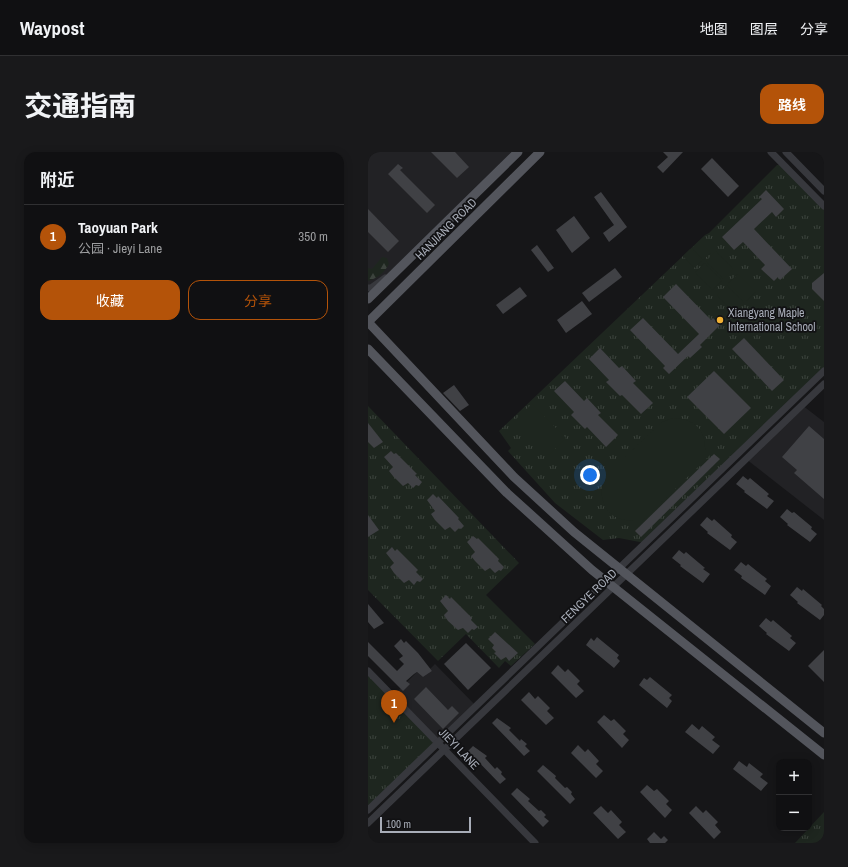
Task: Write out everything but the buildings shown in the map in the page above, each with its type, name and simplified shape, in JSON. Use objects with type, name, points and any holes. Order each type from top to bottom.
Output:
[{"type":"main road","name":"HANJIANG ROAD","points":[[368,299],[518,152]]},
{"type":"main road","name":"HANJIANG ROAD","points":[[368,322],[540,152]]},
{"type":"main road","points":[[368,322],[514,477],[574,532],[824,733]]},
{"type":"main road","points":[[368,349],[507,493],[614,587],[824,755]]},
{"type":"street","points":[[771,152],[824,206]]},
{"type":"street","points":[[786,152],[824,191]]},
{"type":"street","points":[[368,288],[371,288],[405,263]]},
{"type":"street","name":"FENGYE ROAD","points":[[368,810],[824,370]]},
{"type":"street","name":"FENGYE ROAD","points":[[368,823],[824,384]]},
{"type":"street","name":"JIEYI LANE","points":[[368,670],[535,843]]},
{"type":"shaded area","points":[[368,152],[518,152],[405,263],[368,288]]},
{"type":"shaded area","points":[[802,405],[824,422],[824,520],[746,459]]},
{"type":"shaded area","points":[[435,664],[476,706],[438,743],[393,696],[417,672],[423,677],[432,671],[430,669]]},
{"type":"green space","name":"Xiangyang Maple International School","points":[[777,165],[781,165],[824,209],[824,371],[645,543],[619,538],[603,540],[555,503],[508,451],[511,448],[499,431],[705,235],[709,233]]},
{"type":"green space","points":[[699,241],[711,253],[703,260],[692,248]]},
{"type":"green space","points":[[690,249],[702,261],[694,268],[683,256]]},
{"type":"green space","points":[[716,251],[733,269],[723,279],[706,261]]},
{"type":"green space","points":[[382,257],[387,258],[389,264],[380,275],[368,281],[368,268],[372,269]]},
{"type":"green space","points":[[705,263],[722,281],[712,290],[695,272]]},
{"type":"green space","points":[[738,274],[756,292],[746,301],[728,283]]},
{"type":"green space","points":[[727,285],[744,303],[734,313],[717,295]]},
{"type":"green space","points":[[532,404],[566,438],[549,455],[514,421]]},
{"type":"green space","points":[[368,406],[519,563],[486,595],[535,644],[511,666],[505,661],[499,668],[466,634],[438,661],[368,590]]},
{"type":"green space","points":[[673,418],[687,420],[693,423],[701,431],[705,443],[705,451],[710,455],[638,525],[633,520],[624,520],[609,513],[602,499],[603,482],[607,474],[662,422]]},
{"type":"green space","points":[[368,671],[438,743],[368,810]]},
{"type":"green space","points":[[824,812],[824,843],[795,843],[806,831],[812,831],[812,825]]},
{"type":"place","name":"Xiangyang Maple International School","points":[[720,320]]},
{"type":"place","name":"Taoyuan Park","points":[[394,723]]}]
